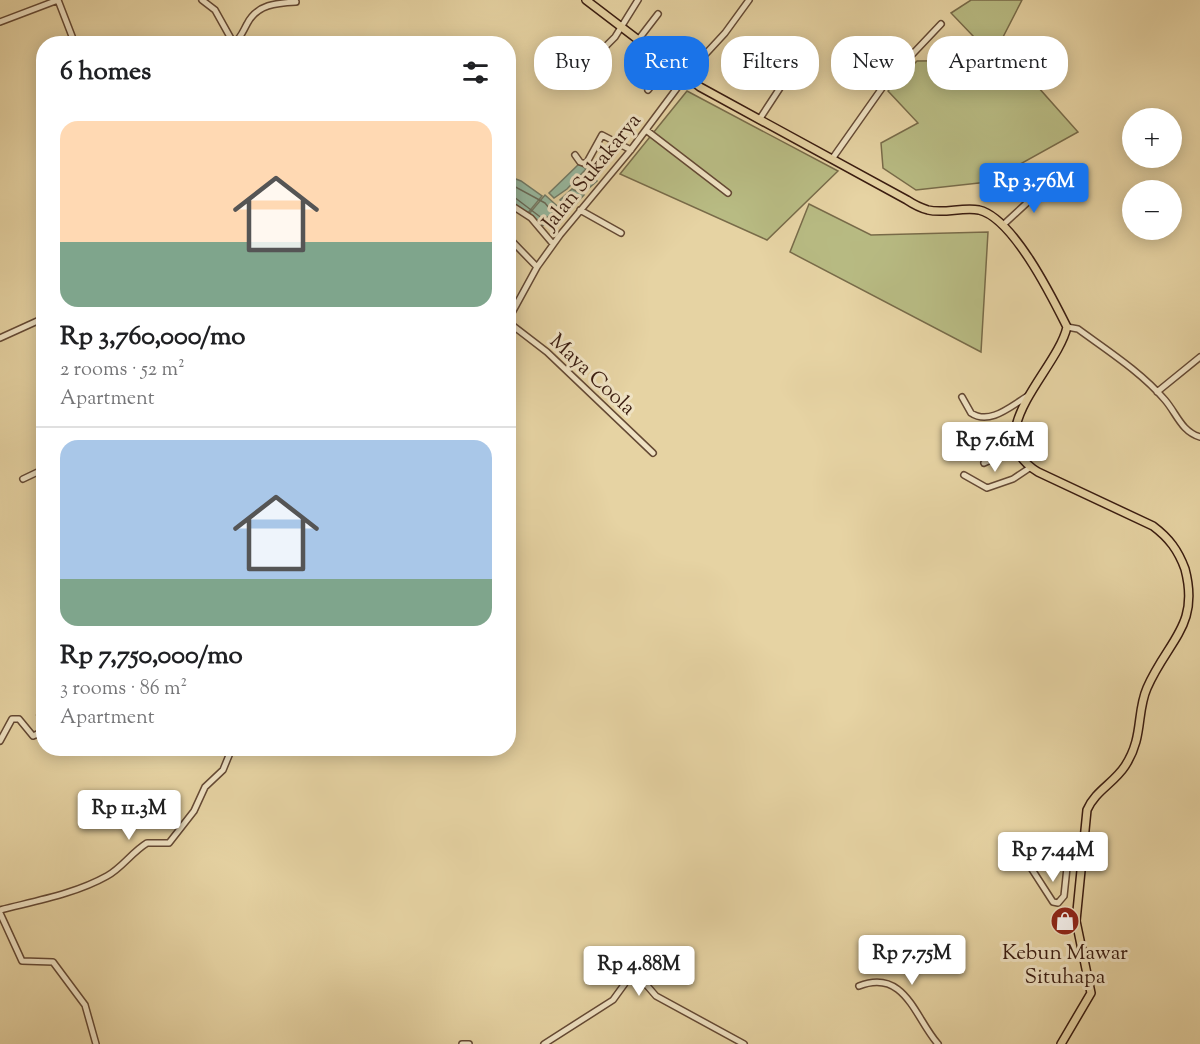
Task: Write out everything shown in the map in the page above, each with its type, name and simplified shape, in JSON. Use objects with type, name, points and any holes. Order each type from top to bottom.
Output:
[{"type":"main road","points":[[586,0],[632,36]]},
{"type":"main road","points":[[708,90],[926,210],[961,208],[981,211],[1003,225],[1032,266],[1067,327],[1062,341],[1030,395],[1015,431],[1015,448],[1030,467],[1083,495],[1150,524],[1167,537],[1183,562],[1194,601],[1190,620],[1148,687],[1138,738],[1127,764],[1095,796],[1087,810],[1076,930],[1091,993],[1060,1044]]},
{"type":"street","points":[[0,22],[58,0],[72,36]]},
{"type":"street","points":[[202,0],[215,10],[230,36]]},
{"type":"street","points":[[612,38],[638,0]]},
{"type":"street","name":"Jalan Sukakarya","points":[[709,51],[749,0]]},
{"type":"street","points":[[239,36],[251,18],[260,10],[277,2],[296,2]]},
{"type":"street","points":[[641,36],[658,14]]},
{"type":"street","points":[[832,159],[882,86],[941,24]]},
{"type":"street","name":"Jalan Sukakarya","points":[[516,306],[537,267],[554,244],[631,150],[676,90]]},
{"type":"street","points":[[759,120],[779,90]]},
{"type":"street","points":[[646,130],[728,193]]},
{"type":"street","points":[[575,155],[586,164],[597,139],[602,135],[631,150]]},
{"type":"street","points":[[1003,225],[1022,209],[1042,181]]},
{"type":"street","points":[[516,208],[531,218],[554,244]]},
{"type":"street","points":[[580,210],[621,233]]},
{"type":"street","points":[[516,245],[537,267]]},
{"type":"street","points":[[0,338],[36,322]]},
{"type":"street","name":"Maya Coola","points":[[516,327],[547,352],[653,453]]},
{"type":"street","points":[[1067,327],[1078,329],[1116,357],[1166,401],[1180,423],[1200,437]]},
{"type":"street","points":[[1157,392],[1200,357]]},
{"type":"street","points":[[962,397],[971,413],[983,417],[1005,413],[1030,395]]},
{"type":"street","points":[[984,464],[1015,448]]},
{"type":"street","points":[[964,475],[987,488],[1013,479],[1030,467]]},
{"type":"street","points":[[23,479],[36,473]]},
{"type":"street","points":[[0,741],[12,719],[19,719],[33,736],[36,734]]},
{"type":"street","points":[[96,1044],[82,1000],[53,962],[22,961],[0,912],[106,877],[149,842],[167,844],[194,811],[205,787],[223,770],[229,756]]},
{"type":"street","points":[[1013,840],[1053,902],[1058,903],[1064,896],[1068,858],[1083,851]]},
{"type":"street","points":[[544,1044],[613,1000],[626,982],[634,978],[643,981],[656,996],[744,1044]]},
{"type":"street","points":[[859,986],[872,982],[898,989],[912,1001],[938,1044]]},
{"type":"street","points":[[462,1044],[469,1044]]},
{"type":"shaded area","points":[[971,0],[1022,0],[1004,36],[973,36],[951,13]]},
{"type":"shaded area","points":[[927,61],[927,90],[1041,90],[1078,132],[988,182],[916,190],[883,168],[881,143],[918,123],[888,91],[915,90],[915,63]]},
{"type":"shaded area","points":[[687,91],[838,171],[767,240],[620,174]]},
{"type":"shaded area","points":[[809,204],[871,235],[988,232],[981,352],[790,252]]},
{"type":"water","points":[[579,164],[586,169],[567,189],[554,198],[549,193]]},
{"type":"water","points":[[589,174],[597,181],[589,188],[579,182]]},
{"type":"water","points":[[516,179],[542,196],[527,214],[516,205]]},
{"type":"water","points":[[572,189],[584,195],[572,208],[560,200]]},
{"type":"water","points":[[545,195],[564,212],[555,222],[541,226],[529,214]]},
{"type":"place","name":"Kebun Mawar Situhapa","points":[[1065,921]]}]
